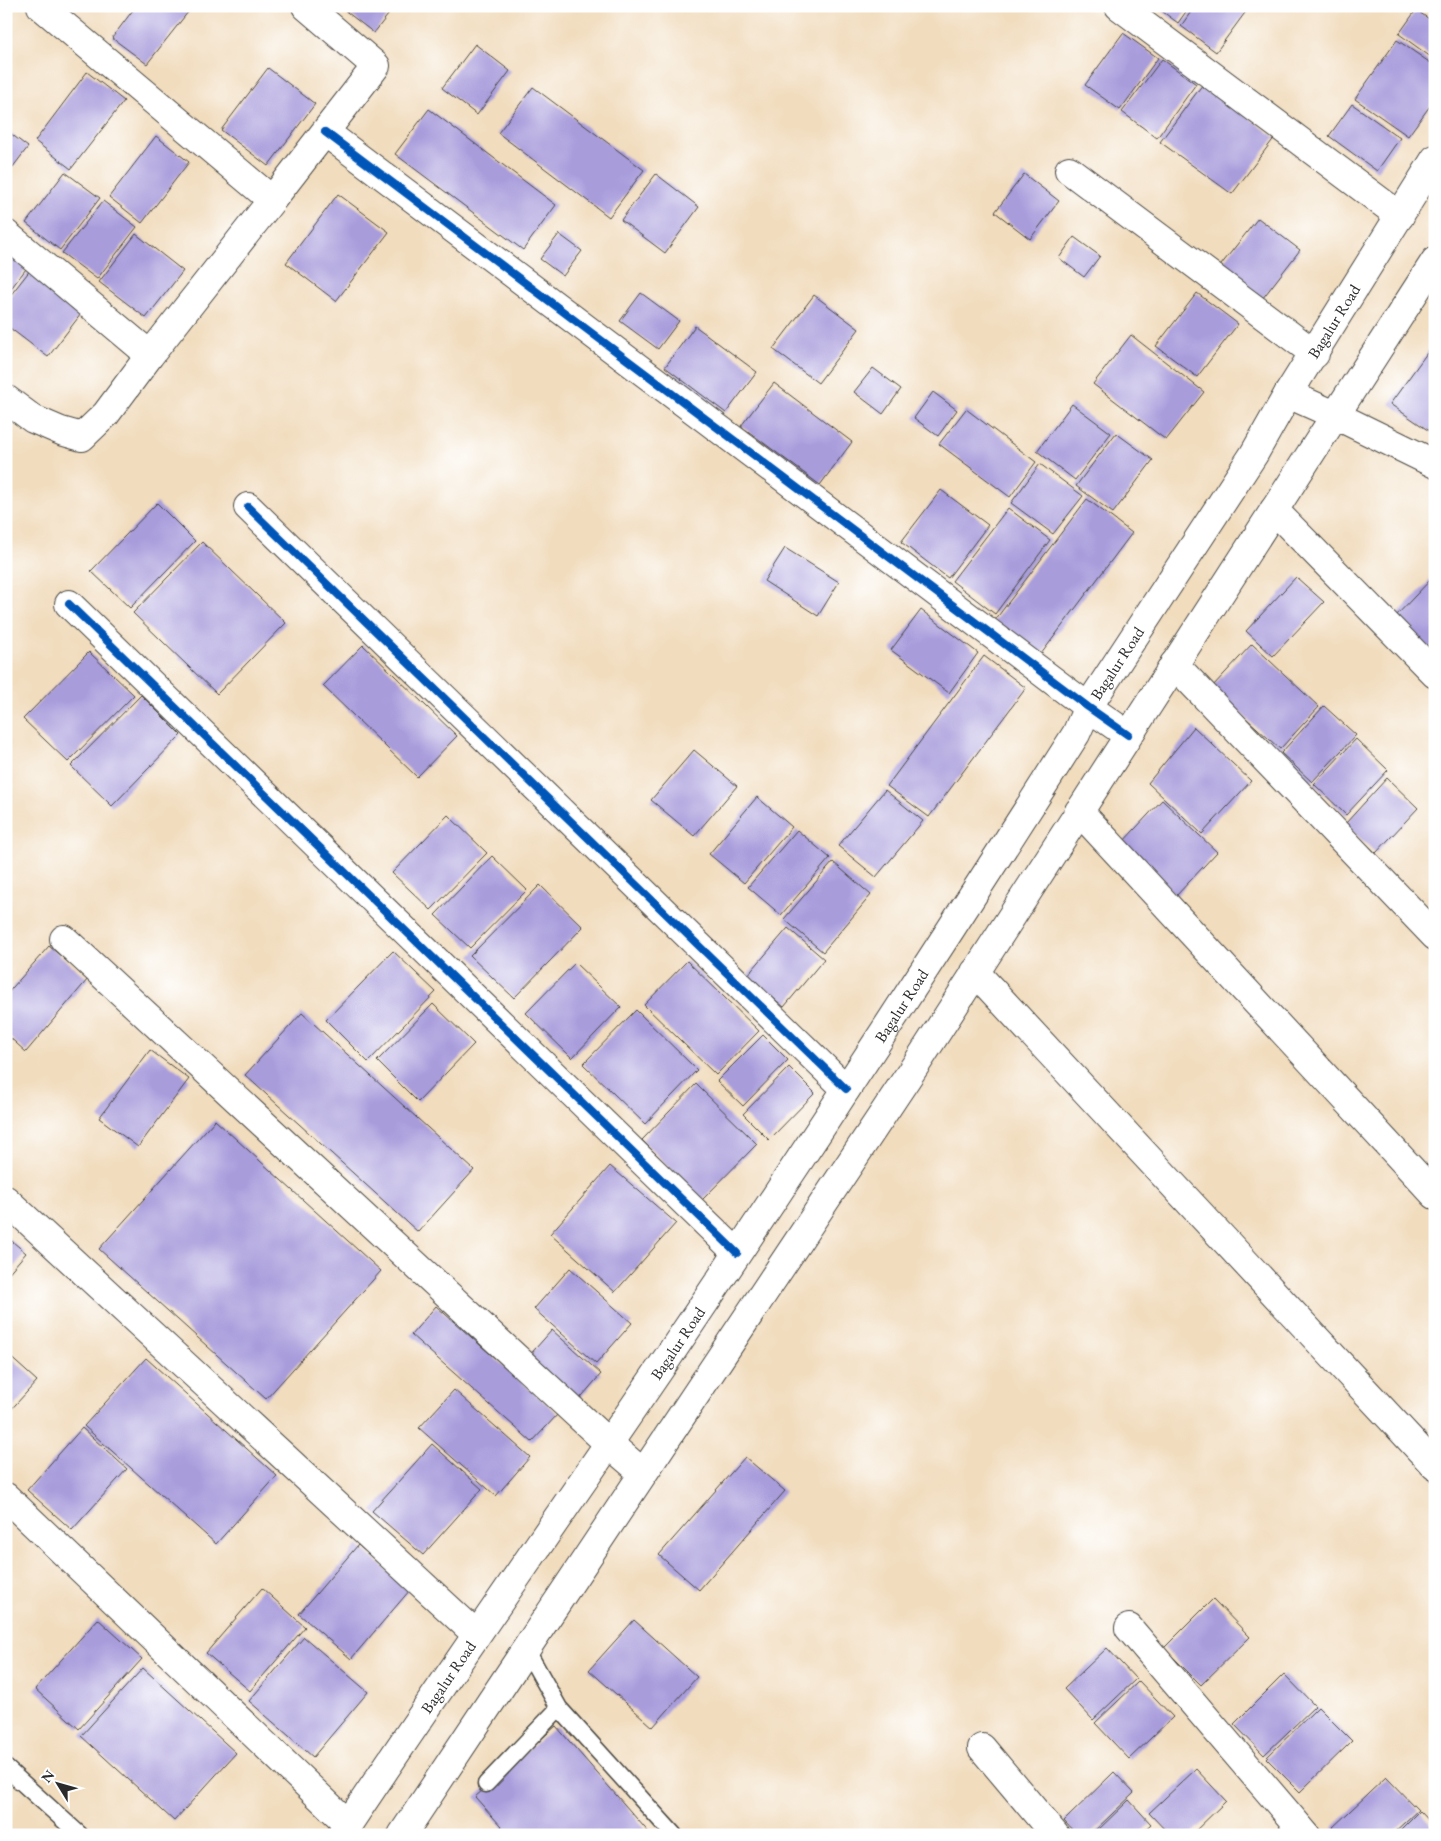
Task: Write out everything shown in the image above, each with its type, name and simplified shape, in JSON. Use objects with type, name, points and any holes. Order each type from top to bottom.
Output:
[{"type":"street","points":[[41,6],[272,200]]},
{"type":"street","points":[[6,399],[33,418],[61,431],[82,437],[106,414],[376,66],[306,6]]},
{"type":"street","points":[[1119,6],[1400,216]]},
{"type":"street","points":[[325,132],[1128,736]]},
{"type":"street","name":"Bagalur Road","points":[[344,1829],[737,1253],[939,949],[1076,734],[1088,707],[1254,454],[1288,394],[1315,354],[1435,159]]},
{"type":"street","points":[[1069,170],[1315,354]]},
{"type":"street","points":[[6,234],[150,355]]},
{"type":"street","points":[[402,1835],[918,1060],[1435,261]]},
{"type":"street","points":[[1288,394],[1435,464]]},
{"type":"street","points":[[248,507],[846,1089]]},
{"type":"street","points":[[1274,510],[1435,674]]},
{"type":"street","points":[[69,604],[737,1253]]},
{"type":"street","points":[[1174,664],[1435,936]]},
{"type":"street","points":[[1079,812],[1435,1195]]},
{"type":"street","points":[[64,939],[608,1443],[643,1473]]},
{"type":"street","points":[[975,972],[1435,1466]]},
{"type":"street","points":[[6,1200],[476,1634]]},
{"type":"street","points":[[6,1497],[344,1829]]},
{"type":"street","points":[[1129,1628],[1306,1835]]},
{"type":"street","points":[[982,1748],[1055,1835]]},
{"type":"lane","points":[[526,1649],[559,1708],[674,1835]]},
{"type":"lane","points":[[486,1784],[559,1708]]},
{"type":"lane","points":[[6,1768],[80,1835]]},
{"type":"building","points":[[136,6],[192,7],[147,64],[112,38]]},
{"type":"building","points":[[339,6],[395,6],[374,33]]},
{"type":"building","points":[[1155,6],[1190,6],[1178,23]]},
{"type":"building","points":[[1195,6],[1250,6],[1216,52],[1181,26]]},
{"type":"building","points":[[1416,10],[1435,23],[1435,60],[1399,34]]},
{"type":"building","points":[[1123,33],[1158,58],[1120,110],[1085,85]]},
{"type":"building","points":[[1397,40],[1435,66],[1435,99],[1408,136],[1355,99]]},
{"type":"building","points":[[475,44],[510,71],[477,115],[442,88]]},
{"type":"building","points":[[1162,59],[1196,84],[1157,138],[1122,112]]},
{"type":"building","points":[[268,68],[315,104],[268,166],[221,130]]},
{"type":"building","points":[[87,72],[124,101],[71,169],[35,141]]},
{"type":"building","points":[[1203,84],[1275,137],[1232,194],[1160,142]]},
{"type":"building","points":[[533,87],[644,170],[609,217],[498,133]]},
{"type":"building","points":[[1352,104],[1400,138],[1377,171],[1329,136]]},
{"type":"building","points":[[429,109],[556,205],[523,250],[395,154]]},
{"type":"building","points":[[6,130],[28,147],[6,176]]},
{"type":"building","points":[[156,136],[189,162],[142,223],[109,197]]},
{"type":"building","points":[[65,172],[100,198],[60,250],[26,223]]},
{"type":"building","points":[[656,174],[699,207],[665,253],[621,220]]},
{"type":"building","points":[[1024,174],[1059,201],[1030,239],[995,212]]},
{"type":"building","points":[[338,194],[389,232],[336,301],[286,263]]},
{"type":"building","points":[[103,201],[137,227],[97,279],[62,253]]},
{"type":"building","points":[[1258,218],[1300,250],[1259,303],[1217,270]]},
{"type":"building","points":[[136,234],[183,271],[146,318],[99,282]]},
{"type":"building","points":[[559,234],[582,251],[563,276],[540,259]]},
{"type":"building","points":[[1074,237],[1100,256],[1084,277],[1059,258]]},
{"type":"building","points":[[6,247],[29,265],[6,295]]},
{"type":"building","points":[[31,269],[84,310],[48,357],[6,325],[6,301]]},
{"type":"building","points":[[641,293],[679,321],[658,349],[620,321]]},
{"type":"building","points":[[1197,293],[1238,324],[1197,377],[1156,346]]},
{"type":"building","points":[[814,295],[859,329],[818,383],[773,349]]},
{"type":"building","points":[[695,326],[757,372],[726,413],[665,367]]},
{"type":"building","points":[[1131,335],[1204,392],[1166,440],[1093,384]]},
{"type":"building","points":[[1435,342],[1435,435],[1390,404]]},
{"type":"building","points":[[873,368],[901,389],[883,414],[854,392]]},
{"type":"building","points":[[774,383],[852,442],[820,485],[741,426]]},
{"type":"building","points":[[933,392],[957,410],[938,436],[914,418]]},
{"type":"building","points":[[1072,404],[1111,433],[1075,480],[1037,451]]},
{"type":"building","points":[[966,409],[1036,462],[1010,497],[939,444]]},
{"type":"building","points":[[1116,433],[1153,460],[1113,513],[1076,486]]},
{"type":"building","points":[[1040,464],[1083,496],[1053,534],[1011,503]]},
{"type":"building","points":[[941,490],[988,525],[948,578],[901,542]]},
{"type":"building","points":[[1087,499],[1132,533],[1038,658],[992,624]]},
{"type":"building","points":[[157,503],[195,541],[130,608],[91,571]]},
{"type":"building","points":[[1008,508],[1050,540],[995,614],[952,581]]},
{"type":"building","points":[[202,542],[286,623],[217,694],[133,613]]},
{"type":"building","points":[[785,548],[839,582],[818,616],[764,581]]},
{"type":"building","points":[[1435,575],[1435,643],[1429,649],[1395,617]]},
{"type":"building","points":[[1296,577],[1324,602],[1273,656],[1246,631]]},
{"type":"building","points":[[921,610],[978,653],[949,693],[891,650]]},
{"type":"building","points":[[1252,644],[1319,707],[1280,749],[1212,687]]},
{"type":"building","points":[[363,645],[457,736],[417,777],[323,686]]},
{"type":"building","points":[[89,652],[134,695],[68,762],[23,719]]},
{"type":"building","points":[[984,656],[1026,688],[929,817],[887,786]]},
{"type":"building","points":[[141,695],[181,735],[112,806],[71,766]]},
{"type":"building","points":[[1324,706],[1356,735],[1312,782],[1281,753]]},
{"type":"building","points":[[1194,727],[1251,781],[1202,834],[1148,783]]},
{"type":"building","points":[[1356,739],[1388,770],[1346,815],[1314,784]]},
{"type":"building","points":[[694,750],[737,786],[694,836],[651,800]]},
{"type":"building","points":[[1387,778],[1418,808],[1376,853],[1345,824]]},
{"type":"building","points":[[885,790],[923,821],[876,877],[838,846]]},
{"type":"building","points":[[757,797],[792,827],[744,883],[709,854]]},
{"type":"building","points":[[1162,800],[1217,852],[1176,896],[1121,844]]},
{"type":"building","points":[[448,815],[487,853],[431,910],[392,873]]},
{"type":"building","points":[[797,830],[830,858],[781,915],[748,887]]},
{"type":"building","points":[[492,856],[527,890],[470,948],[435,915]]},
{"type":"building","points":[[833,862],[871,895],[823,952],[784,919]]},
{"type":"building","points":[[540,885],[583,927],[514,998],[470,956]]},
{"type":"building","points":[[788,928],[824,959],[784,1007],[747,976]]},
{"type":"building","points":[[49,946],[88,979],[26,1052],[6,1034],[6,995]]},
{"type":"building","points":[[393,951],[436,992],[368,1062],[326,1020]]},
{"type":"building","points":[[687,961],[759,1031],[716,1075],[644,1005]]},
{"type":"building","points":[[575,963],[621,1007],[572,1058],[526,1013]]},
{"type":"building","points":[[433,1004],[474,1044],[418,1102],[377,1061]]},
{"type":"building","points":[[636,1010],[697,1070],[645,1124],[583,1064]]},
{"type":"building","points":[[302,1013],[474,1170],[418,1232],[245,1075]]},
{"type":"building","points":[[763,1035],[788,1060],[743,1106],[717,1081]]},
{"type":"building","points":[[150,1050],[189,1079],[138,1147],[99,1118]]},
{"type":"building","points":[[789,1067],[815,1093],[769,1140],[743,1114]]},
{"type":"building","points":[[696,1084],[757,1144],[702,1200],[642,1140]]},
{"type":"building","points":[[215,1120],[381,1271],[266,1399],[99,1249]]},
{"type":"building","points":[[610,1166],[676,1223],[615,1292],[550,1234]]},
{"type":"building","points":[[6,1236],[26,1253],[6,1276]]},
{"type":"building","points":[[570,1268],[632,1323],[596,1364],[534,1309]]},
{"type":"building","points":[[436,1306],[558,1414],[532,1442],[411,1335]]},
{"type":"building","points":[[552,1330],[601,1374],[577,1402],[527,1358]]},
{"type":"building","points":[[6,1353],[37,1381],[6,1415]]},
{"type":"building","points":[[146,1358],[277,1476],[216,1544],[84,1426]]},
{"type":"building","points":[[454,1390],[530,1457],[496,1496],[419,1428]]},
{"type":"building","points":[[82,1428],[127,1469],[72,1530],[27,1490]]},
{"type":"building","points":[[432,1444],[482,1489],[423,1555],[372,1511]]},
{"type":"building","points":[[745,1457],[785,1491],[699,1590],[659,1555]]},
{"type":"building","points":[[358,1545],[410,1590],[351,1659],[299,1614]]},
{"type":"building","points":[[262,1588],[305,1627],[250,1691],[206,1653]]},
{"type":"building","points":[[1213,1599],[1250,1637],[1201,1685],[1164,1648]]},
{"type":"building","points":[[98,1619],[142,1659],[79,1729],[35,1689]]},
{"type":"building","points":[[634,1620],[697,1677],[653,1727],[589,1670]]},
{"type":"building","points":[[304,1637],[368,1692],[313,1757],[249,1701]]},
{"type":"building","points":[[1107,1648],[1136,1679],[1093,1720],[1064,1689]]},
{"type":"building","points":[[143,1668],[236,1753],[174,1821],[81,1736]]},
{"type":"building","points":[[1284,1674],[1315,1706],[1264,1755],[1234,1724]]},
{"type":"building","points":[[1139,1681],[1173,1717],[1129,1759],[1095,1723]]},
{"type":"building","points":[[1318,1707],[1352,1741],[1300,1792],[1266,1758]]},
{"type":"building","points":[[556,1726],[651,1835],[509,1835],[475,1797]]},
{"type":"building","points":[[1196,1769],[1226,1801],[1191,1835],[1170,1835],[1149,1813]]},
{"type":"building","points":[[1114,1772],[1134,1793],[1090,1835],[1077,1835],[1064,1821]]},
{"type":"building","points":[[1386,1777],[1418,1810],[1391,1835],[1338,1835],[1332,1828]]},
{"type":"building","points":[[1129,1800],[1151,1824],[1139,1835],[1093,1835]]},
{"type":"building","points":[[1419,1811],[1435,1828],[1435,1835],[1395,1835]]},
{"type":"cycle path","points":[[325,132],[1088,707],[1128,735]]},
{"type":"cycle path","points":[[248,507],[846,1089]]},
{"type":"cycle path","points":[[69,604],[737,1253]]}]
